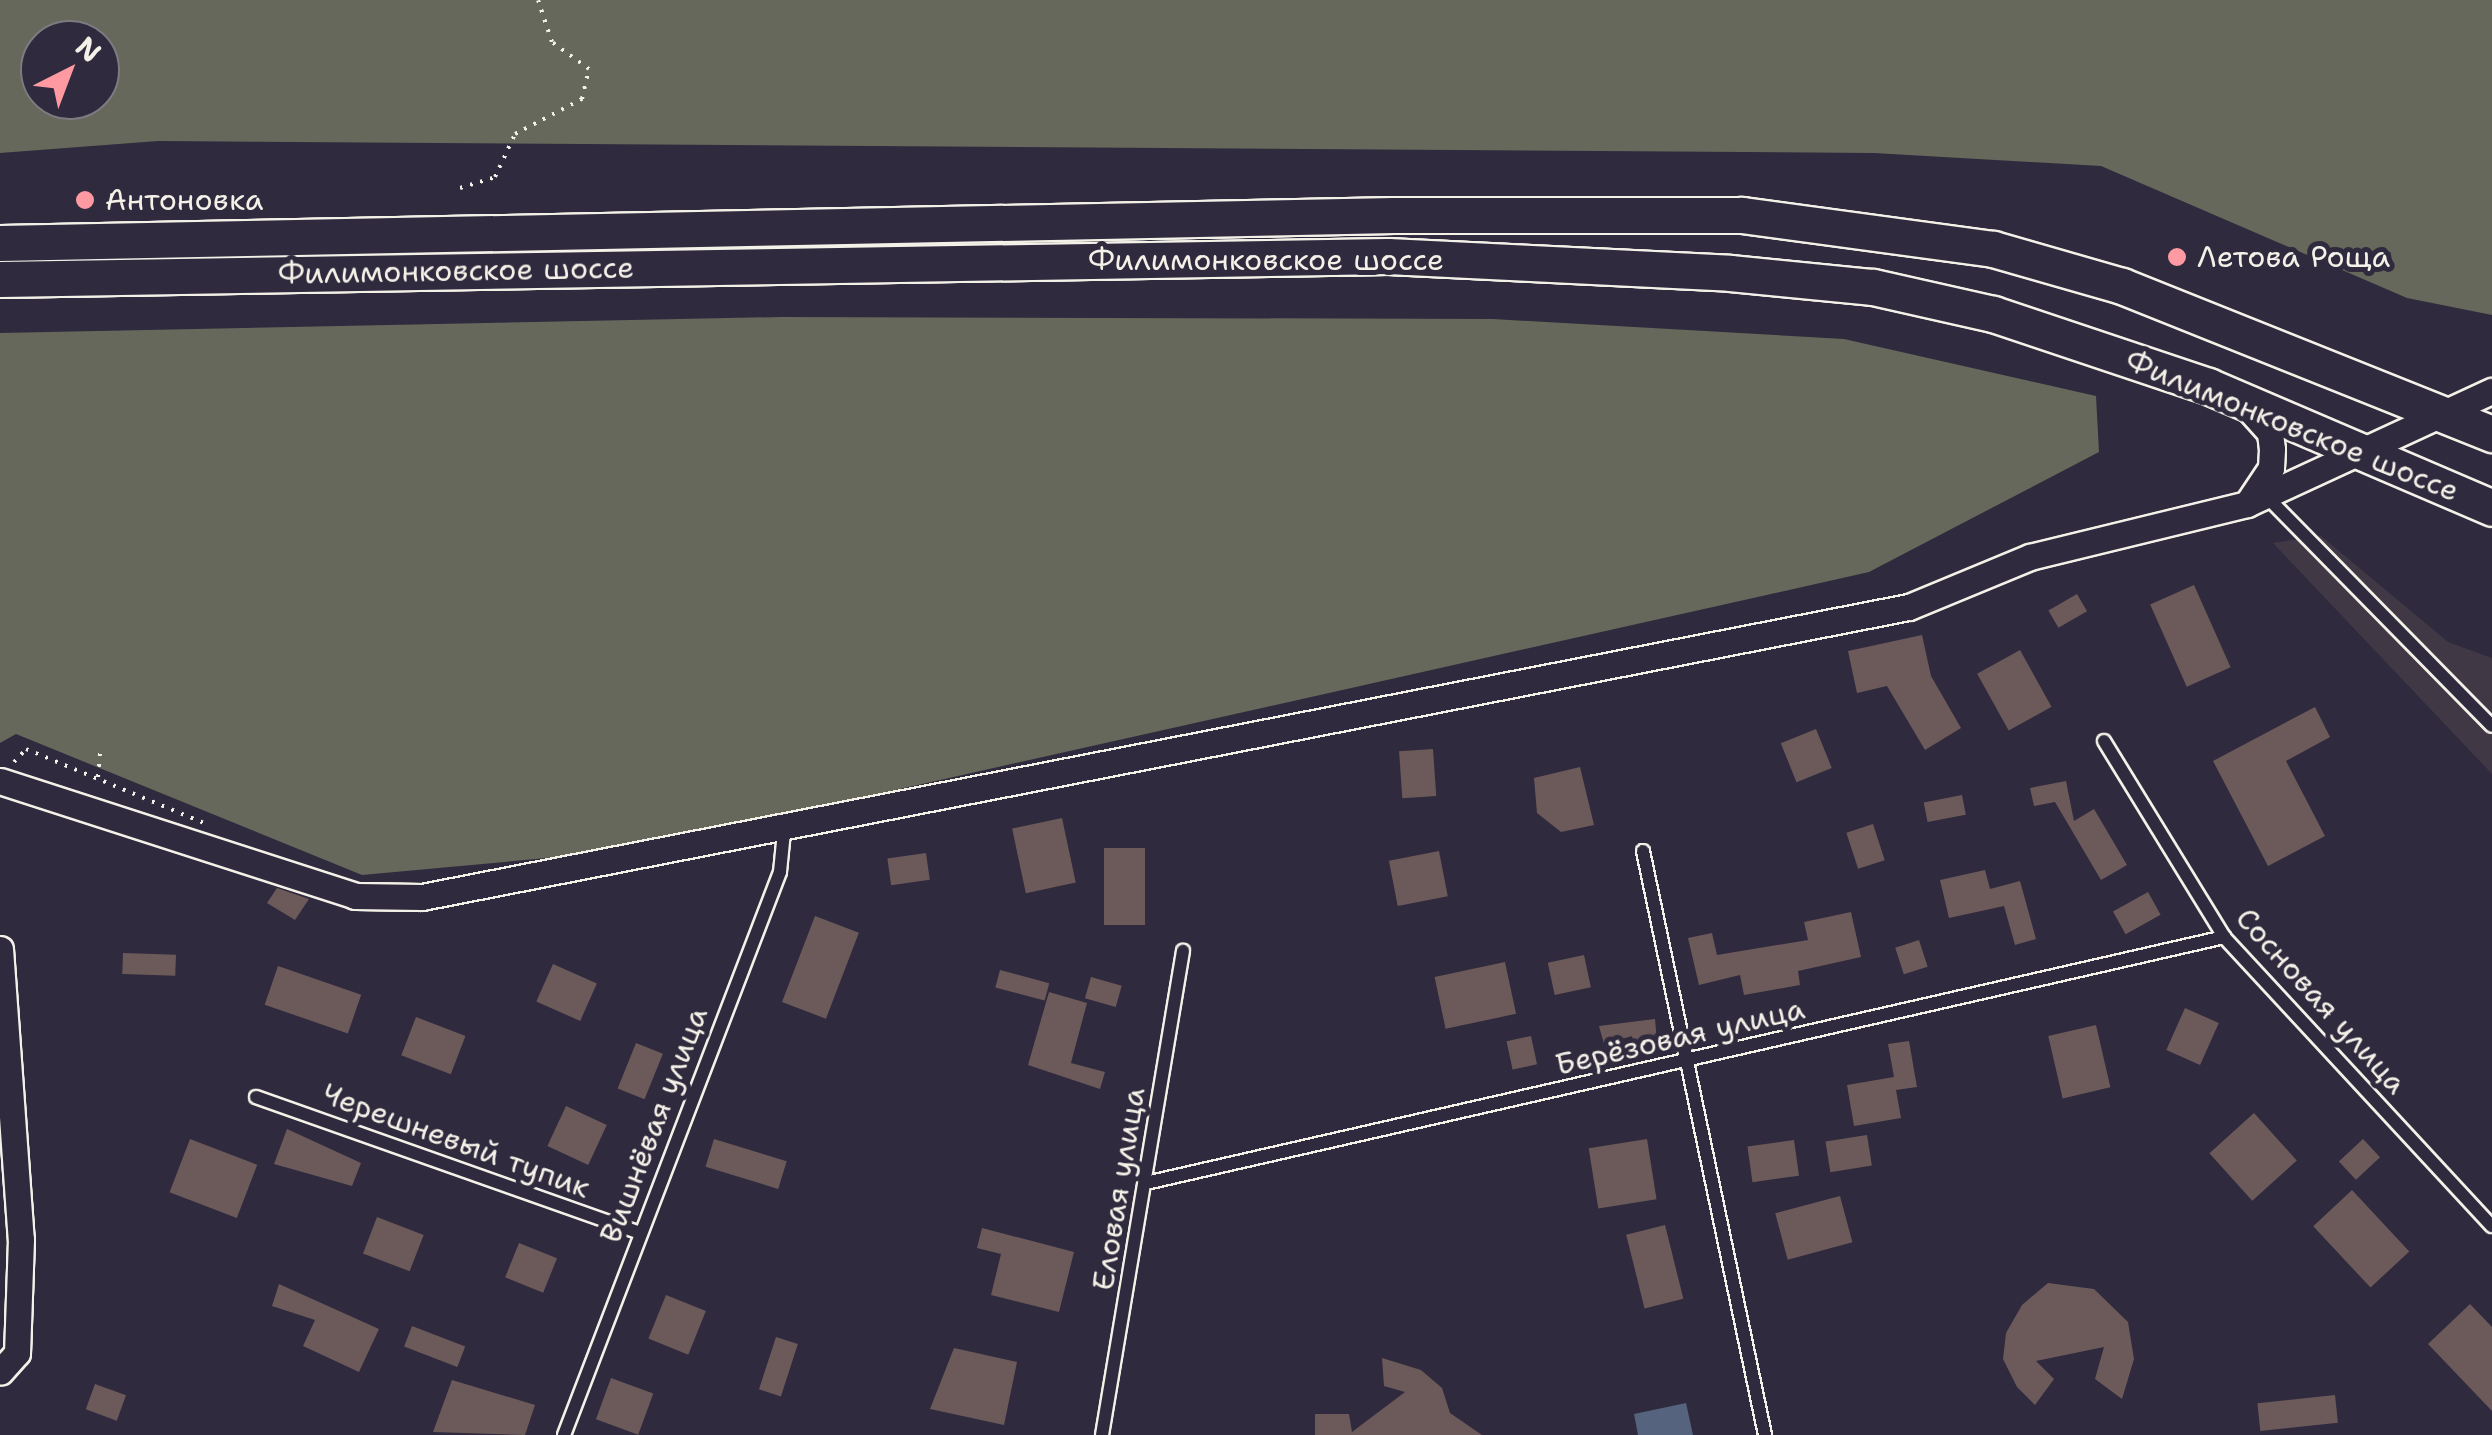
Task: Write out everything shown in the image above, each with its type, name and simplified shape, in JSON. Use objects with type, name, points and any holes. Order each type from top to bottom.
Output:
[{"type":"main road","name":"Филимонковское шоссе","points":[[0,242],[1394,214],[1742,215],[1993,249],[2122,286],[2492,434]]},
{"type":"main road","name":"Филимонковское шоссе","points":[[0,279],[1388,256],[1730,273],[1874,287],[1992,314],[2237,398],[2492,508]]},
{"type":"street","points":[[0,779],[355,896],[422,897],[784,832],[1909,607],[2030,557],[2256,500],[2367,452],[2441,411],[2492,391]]},
{"type":"street","points":[[2237,398],[2270,432],[2271,468],[2256,500]]},
{"type":"street","points":[[0,949],[21,1239],[17,1353],[0,1372]]},
{"type":"lane","points":[[2256,500],[2492,726]]},
{"type":"lane","name":"Сосновая улица","points":[[2104,740],[2224,937],[2492,1226]]},
{"type":"lane","name":"Вишнёвая улица","points":[[564,1435],[638,1232],[780,872],[784,832]]},
{"type":"lane","points":[[1643,851],[1766,1435]]},
{"type":"lane","name":"Берёзовая улица","points":[[1146,1183],[2224,937]]},
{"type":"lane","name":"Еловая улица","points":[[1102,1435],[1182,951]]},
{"type":"lane","name":"Черешневый тупик","points":[[256,1097],[638,1232]]},
{"type":"path","points":[[460,188],[495,177],[515,134],[582,99],[590,69],[552,42],[538,0]]},
{"type":"path","points":[[0,779],[26,748],[203,819],[219,851]]},
{"type":"path","points":[[98,777],[100,753]]},
{"type":"shaded area","points":[[2321,536],[2448,642],[2492,658],[2492,774],[2273,543]]},
{"type":"green space","points":[[0,0],[2492,0],[2492,315],[2407,298],[2101,166],[1874,153],[158,141],[0,153]]},
{"type":"green space","points":[[781,317],[1493,319],[1844,339],[2096,396],[2099,452],[1869,572],[623,851],[362,875],[16,734],[0,743],[0,333]]},
{"type":"water","points":[[1686,1403],[1693,1435],[1638,1435],[1634,1414]]},
{"type":"building","points":[[2194,585],[2231,667],[2187,687],[2150,605]]},
{"type":"building","points":[[2077,594],[2087,611],[2058,628],[2048,610]]},
{"type":"building","points":[[1922,635],[1931,676],[1961,728],[1925,750],[1887,686],[1857,693],[1848,651]]},
{"type":"building","points":[[2020,650],[2052,707],[2009,731],[1977,674]]},
{"type":"building","points":[[2315,707],[2330,737],[2286,761],[2325,836],[2268,866],[2213,761]]},
{"type":"building","points":[[1816,729],[1832,768],[1797,782],[1781,743]]},
{"type":"building","points":[[1433,749],[1436,796],[1402,798],[1399,751]]},
{"type":"building","points":[[1580,767],[1594,825],[1561,832],[1537,813],[1534,778]]},
{"type":"building","points":[[2066,781],[2074,821],[2094,809],[2127,865],[2101,880],[2055,802],[2034,806],[2030,788]]},
{"type":"building","points":[[1962,795],[1966,815],[1928,822],[1924,802]]},
{"type":"building","points":[[1062,818],[1076,883],[1026,893],[1012,829]]},
{"type":"building","points":[[1873,824],[1885,860],[1858,869],[1846,833]]},
{"type":"building","points":[[1104,848],[1145,848],[1145,925],[1104,925]]},
{"type":"building","points":[[1439,851],[1448,896],[1398,906],[1389,861]]},
{"type":"building","points":[[926,853],[930,880],[891,885],[887,858]]},
{"type":"building","points":[[1985,870],[1990,889],[2020,881],[2036,939],[2015,945],[2004,906],[1949,918],[1940,880]]},
{"type":"building","points":[[277,888],[309,899],[295,920],[267,903]]},
{"type":"building","points":[[2148,892],[2161,915],[2126,934],[2113,911]]},
{"type":"building","points":[[1851,912],[1861,957],[1798,971],[1800,985],[1744,995],[1740,975],[1699,985],[1688,938],[1712,933],[1717,955],[1808,940],[1804,922]]},
{"type":"building","points":[[815,916],[859,933],[826,1019],[782,1002]]},
{"type":"building","points":[[1919,940],[1928,967],[1904,974],[1895,948]]},
{"type":"building","points":[[123,953],[176,955],[175,976],[122,974]]},
{"type":"building","points":[[1584,955],[1591,987],[1555,995],[1548,963]]},
{"type":"building","points":[[1505,962],[1516,1014],[1446,1029],[1435,977]]},
{"type":"building","points":[[553,964],[597,984],[580,1021],[536,1001]]},
{"type":"building","points":[[278,966],[361,995],[348,1033],[265,1005]]},
{"type":"building","points":[[1000,970],[1049,983],[1045,1001],[995,987]]},
{"type":"building","points":[[1091,977],[1122,986],[1116,1007],[1085,998]]},
{"type":"building","points":[[1049,992],[1087,1003],[1068,1074],[1071,1063],[1105,1072],[1100,1089],[1028,1065]]},
{"type":"building","points":[[2185,1008],[2219,1023],[2200,1065],[2166,1050]]},
{"type":"building","points":[[416,1017],[465,1036],[451,1074],[401,1055]]},
{"type":"building","points":[[1655,1019],[1657,1042],[1633,1046],[1632,1036],[1604,1044],[1599,1026]]},
{"type":"building","points":[[2096,1025],[2110,1087],[2063,1098],[2048,1036]]},
{"type":"building","points":[[1531,1036],[1537,1064],[1513,1070],[1507,1041]]},
{"type":"building","points":[[1909,1041],[1917,1087],[1896,1090],[1901,1118],[1854,1126],[1847,1085],[1894,1077],[1888,1044]]},
{"type":"building","points":[[636,1043],[663,1054],[645,1099],[618,1088]]},
{"type":"building","points":[[566,1106],[607,1125],[588,1165],[547,1146]]},
{"type":"building","points":[[2254,1113],[2297,1161],[2252,1201],[2209,1153]]},
{"type":"building","points":[[287,1129],[361,1163],[352,1186],[274,1164]]},
{"type":"building","points":[[1867,1135],[1872,1166],[1830,1172],[1826,1142]]},
{"type":"building","points":[[190,1139],[257,1165],[237,1218],[170,1192]]},
{"type":"building","points":[[714,1139],[787,1161],[778,1189],[706,1167]]},
{"type":"building","points":[[1647,1139],[1657,1199],[1598,1208],[1589,1148]]},
{"type":"building","points":[[2363,1139],[2380,1157],[2356,1180],[2339,1162]]},
{"type":"building","points":[[1794,1140],[1799,1176],[1752,1182],[1747,1147]]},
{"type":"building","points":[[2352,1190],[2409,1251],[2371,1288],[2313,1226]]},
{"type":"building","points":[[1840,1196],[1852,1242],[1788,1260],[1775,1213]]},
{"type":"building","points":[[377,1217],[424,1235],[410,1271],[363,1253]]},
{"type":"building","points":[[1665,1225],[1683,1299],[1645,1308],[1626,1235]]},
{"type":"building","points":[[982,1228],[1074,1252],[1059,1312],[991,1295],[1001,1254],[977,1248]]},
{"type":"building","points":[[519,1243],[557,1258],[543,1293],[505,1277]]},
{"type":"building","points":[[2048,1283],[2094,1289],[2128,1322],[2134,1359],[2122,1399],[2095,1379],[2104,1347],[2036,1361],[2054,1379],[2035,1405],[2017,1387],[2003,1359],[2006,1333],[2022,1305]]},
{"type":"building","points":[[279,1284],[379,1329],[359,1372],[303,1346],[315,1320],[272,1306]]},
{"type":"building","points":[[666,1295],[706,1311],[688,1355],[648,1339]]},
{"type":"building","points":[[2470,1304],[2492,1327],[2492,1411],[2428,1344]]},
{"type":"building","points":[[412,1326],[465,1346],[457,1367],[404,1347]]},
{"type":"building","points":[[776,1337],[798,1344],[781,1396],[759,1389]]},
{"type":"building","points":[[954,1348],[1017,1362],[1004,1425],[930,1409]]},
{"type":"building","points":[[1382,1358],[1421,1370],[1442,1388],[1450,1413],[1482,1435],[1315,1435],[1315,1414],[1349,1414],[1352,1432],[1405,1392],[1384,1386]]},
{"type":"building","points":[[611,1378],[653,1393],[638,1435],[596,1419]]},
{"type":"building","points":[[452,1380],[535,1405],[525,1435],[433,1432]]},
{"type":"building","points":[[95,1384],[126,1395],[117,1421],[86,1409]]},
{"type":"building","points":[[2335,1395],[2338,1423],[2260,1431],[2257,1403]]},
{"type":"place","name":"Антоновка","points":[[85,200]]},
{"type":"place","name":"Летова Роща","points":[[2177,257]]}]
